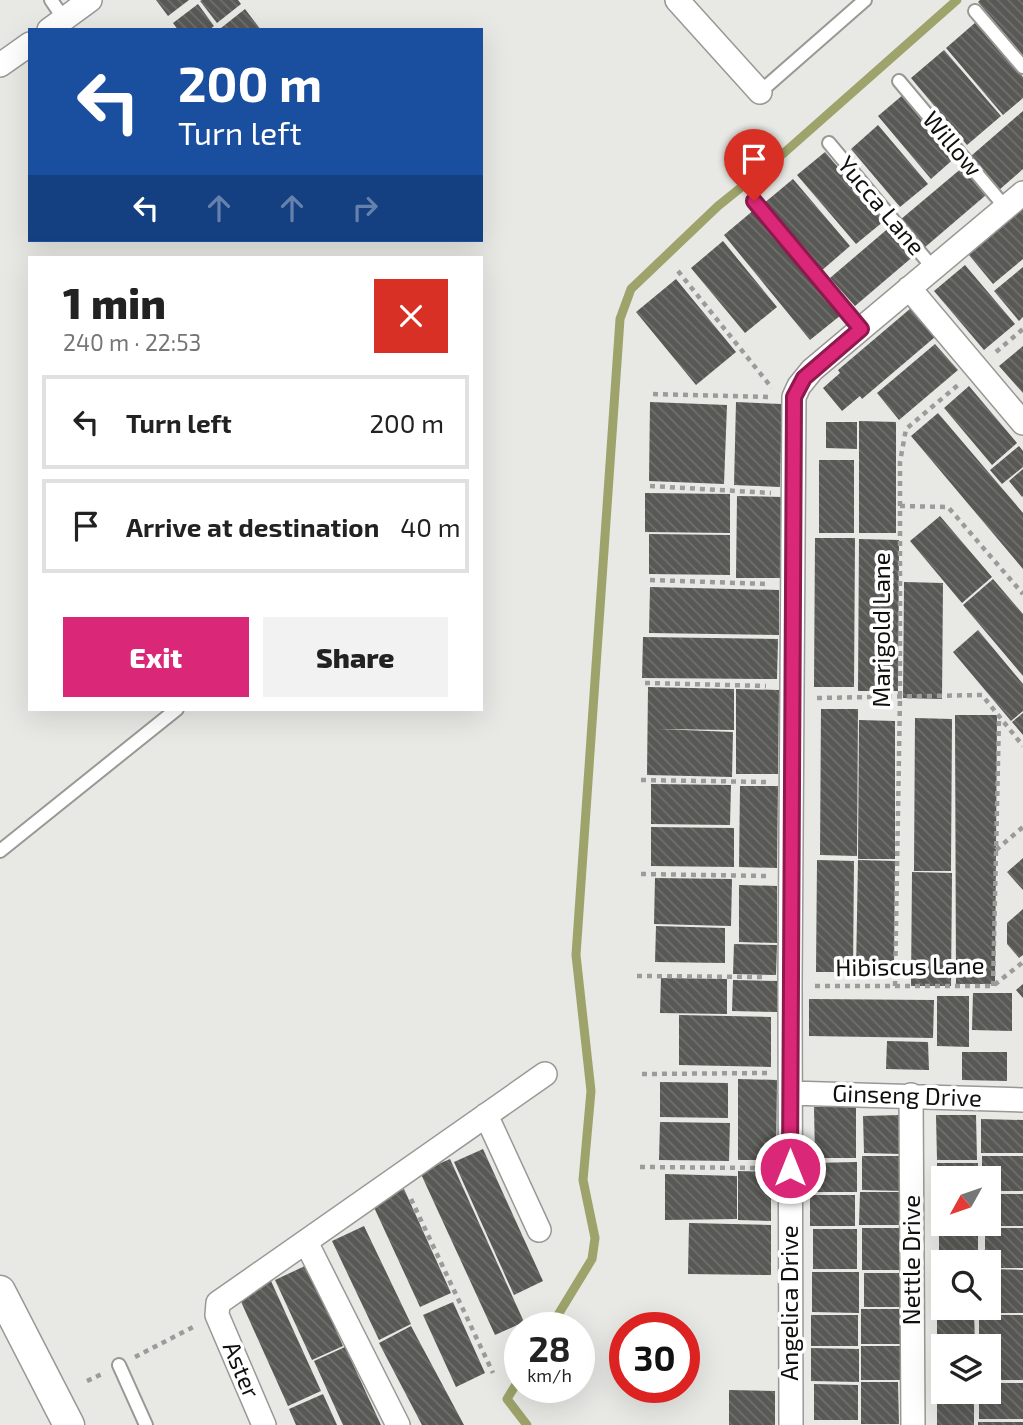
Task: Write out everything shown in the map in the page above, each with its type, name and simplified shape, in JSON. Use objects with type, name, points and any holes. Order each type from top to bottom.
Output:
[{"type":"street","points":[[55,16],[90,0]]},
{"type":"street","points":[[681,1],[760,92]]},
{"type":"street","points":[[0,65],[28,45]]},
{"type":"street","name":"Angelica Drive","points":[[790,1425],[794,397],[812,370],[1023,192]]},
{"type":"street","points":[[909,288],[1023,423]]},
{"type":"street","points":[[217,1315],[218,1303],[545,1074]]},
{"type":"street","name":"Ginseng Drive","points":[[790,1083],[911,1095],[1023,1100]]},
{"type":"street","name":"Nettle Drive","points":[[911,1095],[913,1425]]},
{"type":"street","points":[[486,1115],[539,1230]]},
{"type":"street","points":[[306,1242],[398,1425]]},
{"type":"street","points":[[0,1291],[69,1425]]},
{"type":"street","name":"Aster","points":[[217,1315],[264,1425]]},
{"type":"lane","points":[[760,92],[865,0]]},
{"type":"lane","points":[[975,11],[1023,67]]},
{"type":"lane","name":"Willow","points":[[899,81],[1005,207]]},
{"type":"lane","name":"Yucca Lane","points":[[829,143],[933,268]]},
{"type":"lane","points":[[754,201],[861,329]]},
{"type":"lane","points":[[0,851],[175,711]]},
{"type":"lane","points":[[119,1365],[146,1425]]},
{"type":"path","points":[[653,394],[779,397],[678,271]]},
{"type":"path","name":"Marigold Lane","points":[[895,986],[900,697],[900,462],[906,429],[1023,329]]},
{"type":"path","points":[[650,486],[793,494]]},
{"type":"path","points":[[900,506],[948,508],[1023,594]]},
{"type":"path","points":[[650,580],[793,584]]},
{"type":"path","points":[[645,683],[900,697],[982,695],[1023,746]]},
{"type":"path","points":[[993,986],[999,717]]},
{"type":"path","points":[[641,780],[792,783]]},
{"type":"path","points":[[995,850],[1023,827]]},
{"type":"path","points":[[641,874],[791,876]]},
{"type":"path","name":"Hibiscus Lane","points":[[637,976],[895,986],[993,986],[1023,961]]},
{"type":"path","points":[[642,1074],[790,1083]]},
{"type":"path","points":[[640,1167],[790,1168]]},
{"type":"path","points":[[401,1176],[493,1373]]},
{"type":"path","points":[[87,1381],[217,1315]]},
{"type":"building","points":[[156,0],[189,0],[168,16]]},
{"type":"building","points":[[238,0],[241,4],[217,23],[200,1]]},
{"type":"building","points":[[1023,0],[1023,56],[978,2]]},
{"type":"building","points":[[198,4],[214,26],[177,28],[173,23]]},
{"type":"building","points":[[245,9],[259,28],[221,28]]},
{"type":"building","points":[[976,22],[1023,77],[1023,98],[1003,115],[946,48]]},
{"type":"building","points":[[944,50],[1001,116],[967,145],[911,78]]},
{"type":"building","points":[[904,94],[957,156],[931,179],[878,116]]},
{"type":"building","points":[[1023,111],[1023,169],[999,190],[971,156]]},
{"type":"building","points":[[878,125],[928,184],[900,207],[851,149]]},
{"type":"building","points":[[825,152],[884,221],[856,244],[797,175]]},
{"type":"building","points":[[963,167],[986,195],[924,248],[900,220]]},
{"type":"building","points":[[793,179],[850,246],[820,272],[763,204]]},
{"type":"building","points":[[755,209],[841,315],[810,340],[724,235]]},
{"type":"building","points":[[1023,209],[1023,259],[993,284],[969,255]]},
{"type":"building","points":[[891,226],[916,254],[855,306],[830,278]]},
{"type":"building","points":[[723,241],[777,307],[745,333],[691,268]]},
{"type":"building","points":[[965,265],[1015,324],[984,350],[934,291]]},
{"type":"building","points":[[1023,267],[1023,317],[1019,321],[994,291]]},
{"type":"building","points":[[676,279],[736,352],[696,385],[636,312]]},
{"type":"building","points":[[911,308],[935,337],[862,399],[860,396],[842,411],[823,388],[840,373],[838,370]]},
{"type":"building","points":[[935,344],[958,370],[899,420],[877,393]]},
{"type":"building","points":[[1023,346],[1023,393],[999,366]]},
{"type":"building","points":[[969,386],[1017,443],[992,465],[944,408]]},
{"type":"building","points":[[650,402],[727,405],[724,484],[649,481]]},
{"type":"building","points":[[736,402],[782,404],[780,487],[734,485]]},
{"type":"building","points":[[938,413],[1023,513],[1023,569],[911,436]]},
{"type":"building","points":[[859,421],[896,422],[896,533],[859,533]]},
{"type":"building","points":[[826,422],[857,422],[857,449],[826,448]]},
{"type":"building","points":[[1019,446],[1023,451],[1023,467],[1002,484],[990,470]]},
{"type":"building","points":[[819,460],[854,460],[854,533],[819,533]]},
{"type":"building","points":[[1023,469],[1023,496],[1022,497],[1009,481]]},
{"type":"building","points":[[645,493],[730,494],[730,533],[645,532]]},
{"type":"building","points":[[737,496],[782,497],[781,578],[736,578]]},
{"type":"building","points":[[940,516],[992,577],[962,603],[910,541]]},
{"type":"building","points":[[649,534],[730,535],[730,575],[649,574]]},
{"type":"building","points":[[815,538],[855,538],[854,687],[814,687]]},
{"type":"building","points":[[859,539],[899,540],[898,691],[858,691]]},
{"type":"building","points":[[993,579],[1023,614],[1023,676],[963,605]]},
{"type":"building","points":[[904,582],[943,583],[942,699],[903,698]]},
{"type":"building","points":[[650,587],[779,590],[779,635],[649,633]]},
{"type":"building","points":[[978,630],[1023,684],[1023,711],[1011,721],[953,652]]},
{"type":"building","points":[[643,637],[778,639],[777,679],[642,678]]},
{"type":"building","points":[[648,687],[734,689],[734,730],[658,729],[733,732],[732,777],[647,775]]},
{"type":"building","points":[[736,689],[779,690],[778,774],[736,774]]},
{"type":"building","points":[[821,709],[858,709],[857,856],[820,855]]},
{"type":"building","points":[[1023,713],[1023,735],[1012,722]]},
{"type":"building","points":[[955,715],[997,715],[995,984],[956,984]]},
{"type":"building","points":[[915,718],[952,719],[951,871],[914,871]]},
{"type":"building","points":[[859,720],[895,721],[895,859],[858,859]]},
{"type":"building","points":[[651,784],[731,785],[730,825],[651,824]]},
{"type":"building","points":[[740,786],[778,786],[777,868],[739,867]]},
{"type":"building","points":[[651,827],[734,828],[734,867],[651,866]]},
{"type":"building","points":[[1023,858],[1023,890],[1007,872]]},
{"type":"building","points":[[817,860],[854,861],[853,972],[816,972]]},
{"type":"building","points":[[858,860],[895,861],[894,972],[856,971]]},
{"type":"building","points":[[912,872],[952,873],[951,986],[911,986]]},
{"type":"building","points":[[655,878],[732,879],[731,926],[654,924]]},
{"type":"building","points":[[739,885],[777,886],[777,943],[739,942]]},
{"type":"building","points":[[1023,909],[1023,955],[1019,958],[1007,944],[1007,923]]},
{"type":"building","points":[[656,926],[725,928],[725,963],[655,962]]},
{"type":"building","points":[[734,944],[777,945],[776,975],[733,974]]},
{"type":"building","points":[[661,978],[727,979],[727,1014],[660,1013]]},
{"type":"building","points":[[733,980],[779,981],[778,1012],[732,1011]]},
{"type":"building","points":[[1023,984],[1023,998],[1016,990]]},
{"type":"building","points":[[973,993],[1012,993],[1012,1031],[972,1030]]},
{"type":"building","points":[[937,996],[969,996],[969,1047],[937,1046]]},
{"type":"building","points":[[809,999],[934,1000],[933,1038],[809,1036]]},
{"type":"building","points":[[679,1015],[771,1017],[771,1067],[679,1065]]},
{"type":"building","points":[[887,1041],[928,1042],[929,1070],[886,1069]]},
{"type":"building","points":[[962,1052],[1007,1052],[1007,1081],[962,1080]]},
{"type":"building","points":[[738,1079],[777,1080],[776,1160],[738,1160]]},
{"type":"building","points":[[660,1082],[728,1083],[728,1118],[660,1117]]},
{"type":"building","points":[[814,1107],[856,1107],[856,1158],[815,1158]]},
{"type":"building","points":[[901,1115],[901,1154],[864,1153],[863,1116]]},
{"type":"building","points":[[936,1115],[976,1115],[977,1160],[937,1160]]},
{"type":"building","points":[[981,1119],[1023,1120],[1023,1153],[981,1153]]},
{"type":"building","points":[[660,1122],[730,1123],[729,1161],[659,1160]]},
{"type":"building","points":[[483,1149],[543,1281],[514,1295],[454,1162]]},
{"type":"building","points":[[862,1156],[903,1156],[903,1191],[862,1190]]},
{"type":"building","points":[[982,1156],[1023,1156],[1023,1191],[1001,1191],[1001,1166],[982,1166]]},
{"type":"building","points":[[450,1159],[519,1312],[504,1312],[504,1331],[495,1335],[420,1172]]},
{"type":"building","points":[[857,1162],[857,1192],[813,1192],[813,1163]]},
{"type":"building","points":[[937,1163],[978,1163],[978,1166],[937,1166]]},
{"type":"building","points":[[738,1171],[771,1172],[771,1221],[738,1220]]},
{"type":"building","points":[[665,1174],[737,1176],[737,1219],[665,1220]]},
{"type":"building","points":[[404,1189],[451,1293],[420,1307],[372,1203]]},
{"type":"building","points":[[860,1192],[901,1192],[902,1225],[859,1225]]},
{"type":"building","points":[[1001,1194],[1023,1194],[1023,1226],[1001,1226]]},
{"type":"building","points":[[810,1195],[855,1195],[855,1226],[810,1226]]},
{"type":"building","points":[[689,1223],[771,1225],[771,1275],[688,1274]]},
{"type":"building","points":[[364,1226],[411,1324],[379,1340],[332,1241]]},
{"type":"building","points":[[862,1228],[902,1228],[902,1270],[862,1270]]},
{"type":"building","points":[[1001,1228],[1023,1228],[1023,1268],[1001,1268],[1001,1250],[985,1250],[985,1236],[1001,1236]]},
{"type":"building","points":[[813,1229],[857,1229],[857,1269],[813,1269]]},
{"type":"building","points":[[939,1236],[978,1236],[978,1250],[939,1250]]},
{"type":"building","points":[[307,1265],[343,1346],[312,1360],[275,1280]]},
{"type":"building","points":[[1001,1269],[1023,1270],[1023,1313],[1001,1313]]},
{"type":"building","points":[[812,1272],[859,1272],[859,1313],[812,1312]]},
{"type":"building","points":[[864,1273],[900,1273],[901,1307],[864,1307]]},
{"type":"building","points":[[271,1281],[321,1391],[288,1406],[238,1295]]},
{"type":"building","points":[[453,1302],[485,1373],[456,1387],[423,1315]]},
{"type":"building","points":[[861,1309],[901,1309],[901,1344],[861,1344]]},
{"type":"building","points":[[811,1315],[858,1315],[858,1346],[811,1346]]},
{"type":"building","points":[[1001,1315],[1023,1315],[1023,1380],[1001,1380],[1001,1334],[979,1334],[979,1320],[1001,1320]]},
{"type":"building","points":[[937,1320],[974,1320],[975,1334],[937,1334]]},
{"type":"building","points":[[411,1326],[464,1425],[422,1425],[379,1343]]},
{"type":"building","points":[[861,1346],[900,1346],[900,1380],[861,1380]]},
{"type":"building","points":[[345,1347],[381,1425],[343,1425],[314,1361]]},
{"type":"building","points":[[811,1348],[859,1349],[859,1382],[811,1381]]},
{"type":"building","points":[[861,1382],[898,1382],[899,1424],[861,1424]]},
{"type":"building","points":[[1001,1383],[1023,1383],[1023,1419],[979,1419],[979,1404],[1001,1404]]},
{"type":"building","points":[[814,1384],[858,1385],[858,1420],[814,1420]]},
{"type":"building","points":[[729,1390],[775,1391],[775,1425],[729,1425]]},
{"type":"building","points":[[323,1394],[337,1425],[296,1425],[289,1409]]},
{"type":"building","points":[[937,1404],[974,1404],[974,1425],[937,1425]]},
{"type":"building","points":[[978,1422],[1023,1422],[1023,1425],[978,1425]]},
{"type":"waterway","points":[[560,1312],[592,1259],[595,1238],[583,1180],[591,1091],[576,955],[620,319],[631,289],[718,206],[785,152],[957,0]]},
{"type":"waterway","points":[[510,1403],[527,1425]]},
{"type":"route","points":[[754,201],[861,329],[804,378],[794,397],[790,1168]]}]
